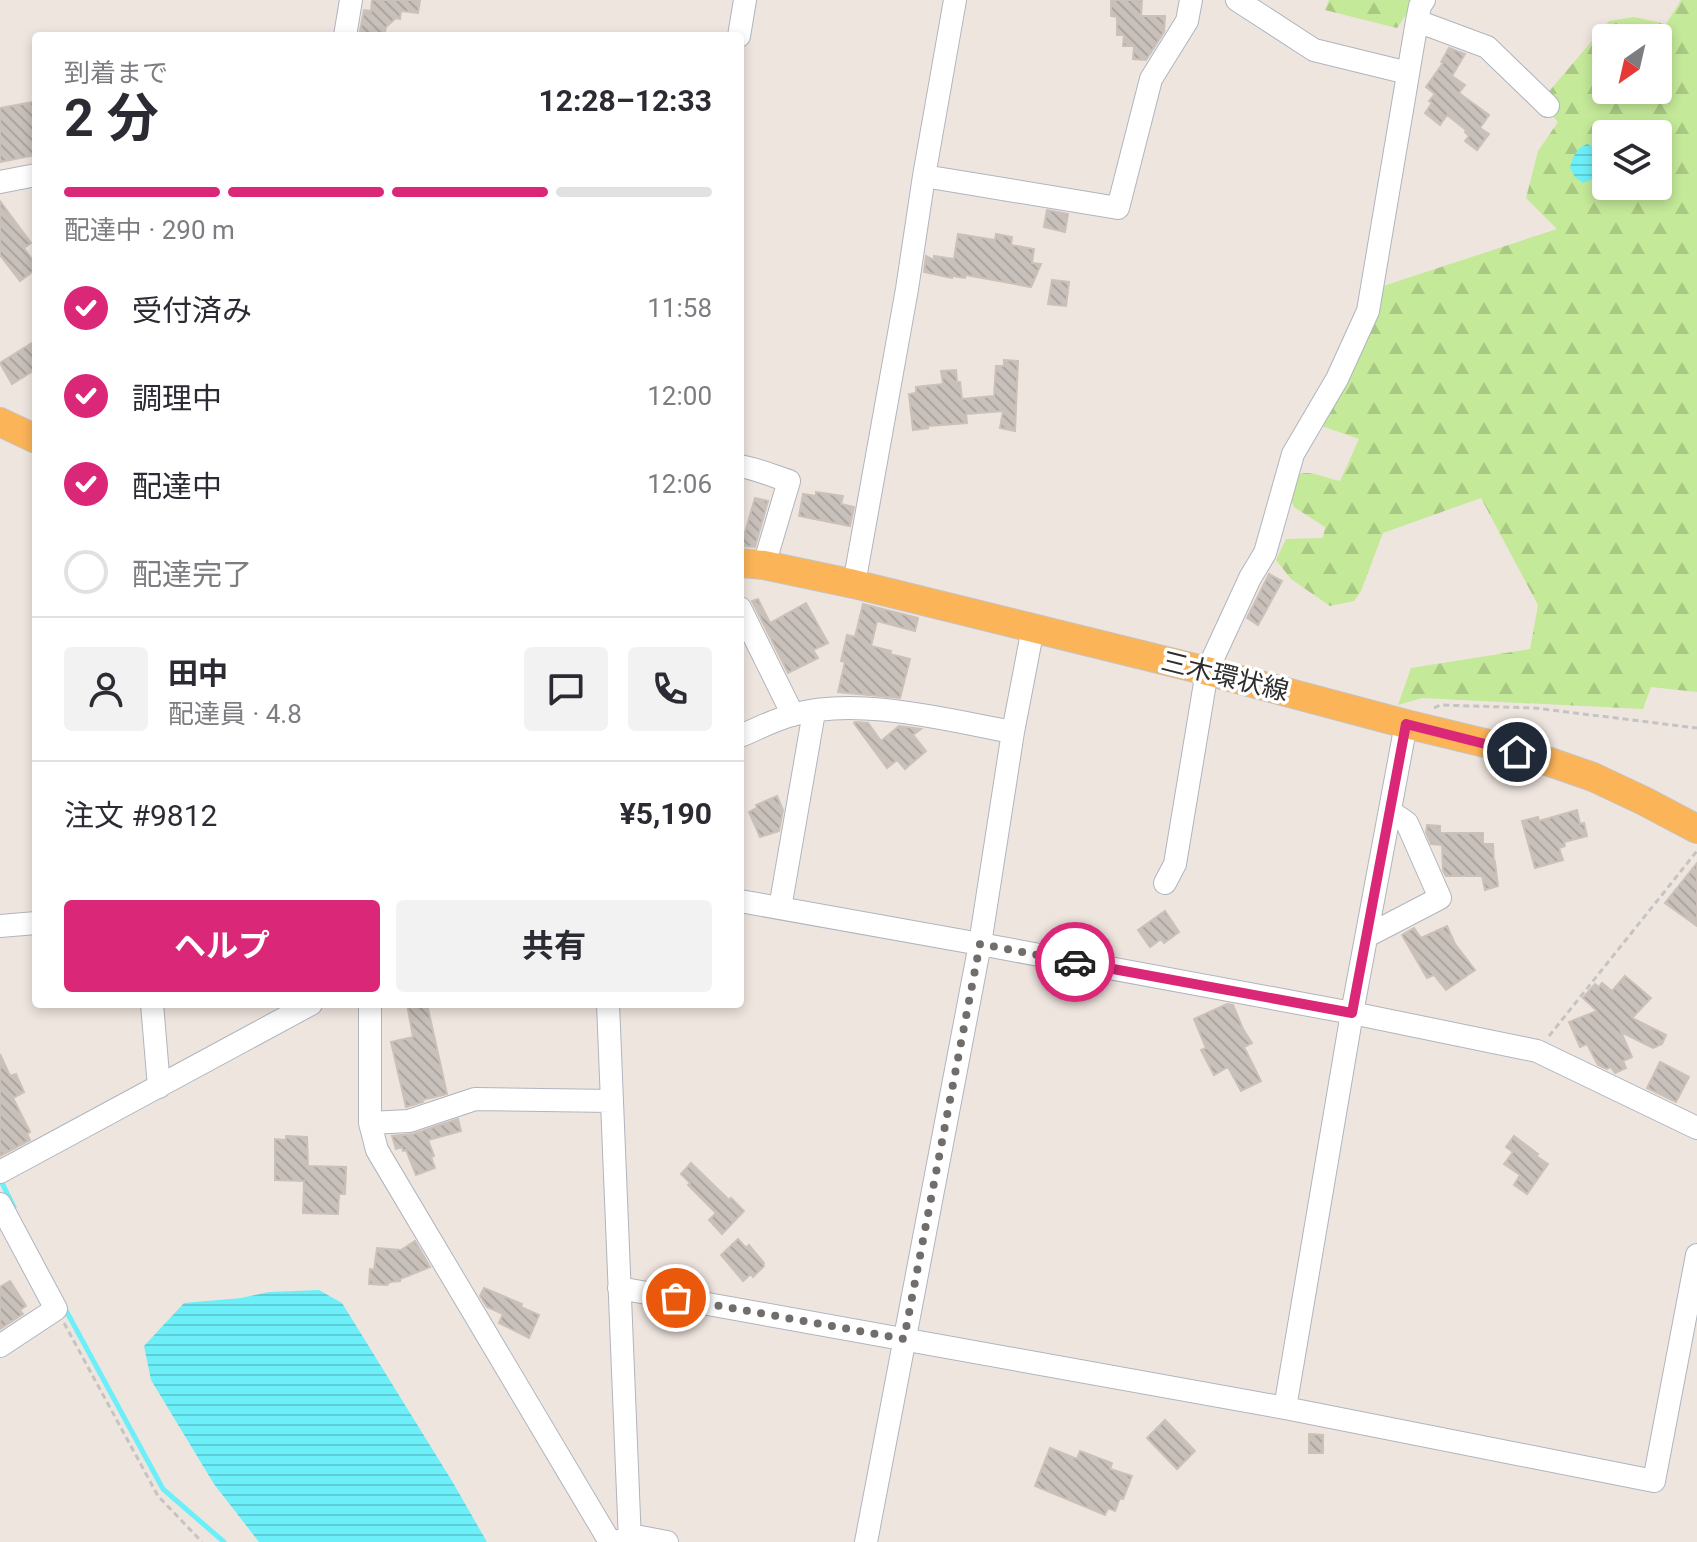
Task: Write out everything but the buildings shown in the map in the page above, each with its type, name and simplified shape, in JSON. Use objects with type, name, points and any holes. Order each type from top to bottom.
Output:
[{"type":"main road","points":[[0,422],[32,437]]},
{"type":"main road","name":"三木環状線","points":[[752,564],[854,584],[1489,744],[1593,777],[1697,829]]},
{"type":"street","points":[[346,32],[351,0]]},
{"type":"street","points":[[740,32],[745,0]]},
{"type":"street","points":[[854,584],[955,0]]},
{"type":"street","points":[[924,176],[1118,208],[1151,79],[1187,21],[1191,0]]},
{"type":"street","points":[[1237,0],[1314,50],[1408,73]]},
{"type":"street","points":[[1165,883],[1175,864],[1207,671],[1250,578],[1265,553],[1293,454],[1337,379],[1368,311],[1420,10],[1487,47],[1548,106]]},
{"type":"street","points":[[0,182],[32,176]]},
{"type":"street","points":[[744,467],[789,481],[752,564]]},
{"type":"street","points":[[744,615],[803,713],[780,908]]},
{"type":"street","points":[[866,1542],[980,944],[1013,732],[1033,628]]},
{"type":"street","points":[[744,735],[803,713],[845,707],[916,714],[1013,732]]},
{"type":"street","points":[[1285,1408],[1352,1013],[1406,724]]},
{"type":"street","points":[[1367,936],[1440,898],[1407,823],[1390,811]]},
{"type":"street","points":[[744,902],[1352,1013],[1537,1051],[1697,1128]]},
{"type":"street","points":[[0,926],[32,923]]},
{"type":"street","points":[[152,1008],[159,1087]]},
{"type":"street","points":[[0,1172],[304,1008]]},
{"type":"street","points":[[370,1008],[370,1123],[377,1150],[622,1540]]},
{"type":"street","points":[[608,1008],[619,1288],[622,1540]]},
{"type":"street","points":[[370,1123],[409,1121],[475,1099],[612,1101]]},
{"type":"street","points":[[0,1204],[56,1309],[0,1346]]},
{"type":"street","points":[[619,1288],[1285,1408],[1654,1481],[1697,1255]]},
{"type":"street","points":[[622,1540],[667,1542]]},
{"type":"path","points":[[1406,724],[1440,705],[1535,708],[1697,728]]},
{"type":"path","points":[[1537,1051],[1697,851]]},
{"type":"path","points":[[56,1309],[158,1496],[202,1542]]},
{"type":"green space","points":[[1329,0],[1416,0],[1397,28],[1325,10]]},
{"type":"green space","points":[[1681,0],[1697,0],[1697,692],[1651,687],[1643,709],[1422,698],[1398,705],[1411,668],[1530,649],[1538,605],[1481,498],[1383,533],[1361,591],[1354,601],[1330,606],[1291,579],[1276,560],[1286,539],[1323,538],[1325,527],[1294,507],[1286,486],[1291,479],[1304,473],[1340,481],[1359,439],[1319,425],[1380,287],[1557,229],[1526,198],[1538,151],[1558,122],[1540,102],[1592,41],[1592,104],[1672,104],[1672,24],[1666,24]]},
{"type":"green space","points":[[1634,17],[1666,24],[1606,24]]},
{"type":"water","points":[[1583,146],[1592,147],[1592,179],[1583,183],[1570,168],[1577,151]]},
{"type":"water","points":[[319,1290],[342,1303],[487,1542],[259,1542],[214,1484],[151,1380],[144,1346],[184,1303],[269,1292]]},
{"type":"waterway","points":[[0,1179],[14,1207]]},
{"type":"waterway","points":[[63,1305],[163,1489],[224,1542]]},
{"type":"way so far","points":[[676,1298],[904,1339],[980,944],[1075,962]]},
{"type":"route","points":[[1075,962],[1352,1013],[1406,724],[1517,752]]}]
